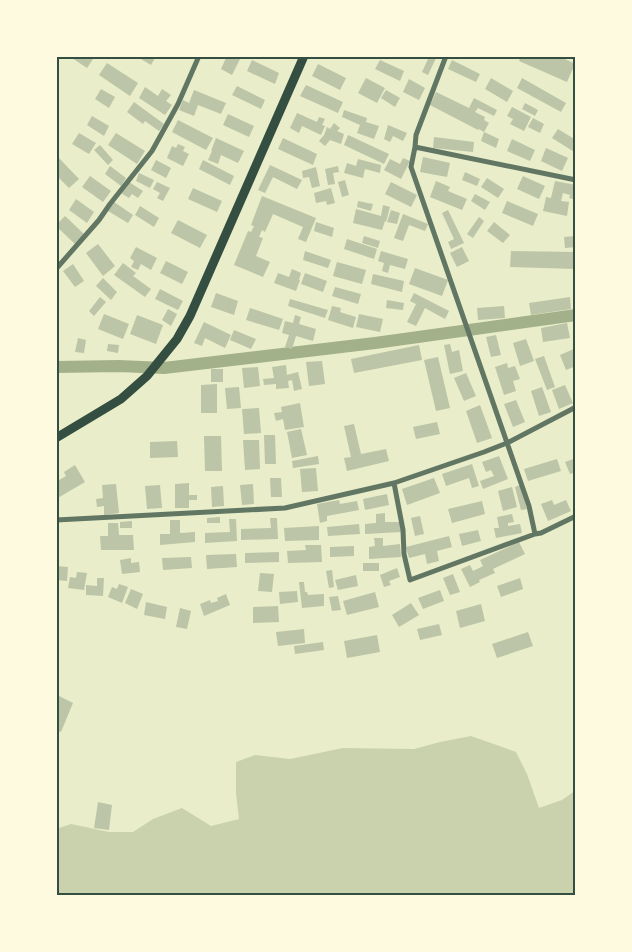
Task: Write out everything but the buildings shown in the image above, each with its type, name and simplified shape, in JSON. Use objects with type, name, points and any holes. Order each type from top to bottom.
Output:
[{"type":"main road","points":[[56,438],[121,399],[147,376],[176,339],[190,316],[304,56]]},
{"type":"street","points":[[56,270],[100,220],[110,204],[152,151],[178,104],[198,56]]},
{"type":"street","points":[[446,56],[416,135],[411,168],[529,506],[535,534]]},
{"type":"street","points":[[415,147],[576,180]]},
{"type":"street","points":[[56,520],[285,508],[394,483],[484,452],[507,443],[576,407]]},
{"type":"street","points":[[394,483],[403,530],[404,554],[410,580],[535,534],[541,534],[576,516]]},
{"type":"green space","points":[[471,736],[516,752],[527,774],[539,808],[562,800],[576,790],[576,896],[56,896],[56,829],[71,824],[109,832],[133,832],[153,819],[182,808],[211,826],[239,819],[236,793],[236,762],[255,755],[290,759],[343,748],[414,749]]},
{"type":"waterway","points":[[56,367],[119,366],[164,368],[375,343],[576,315]]}]
